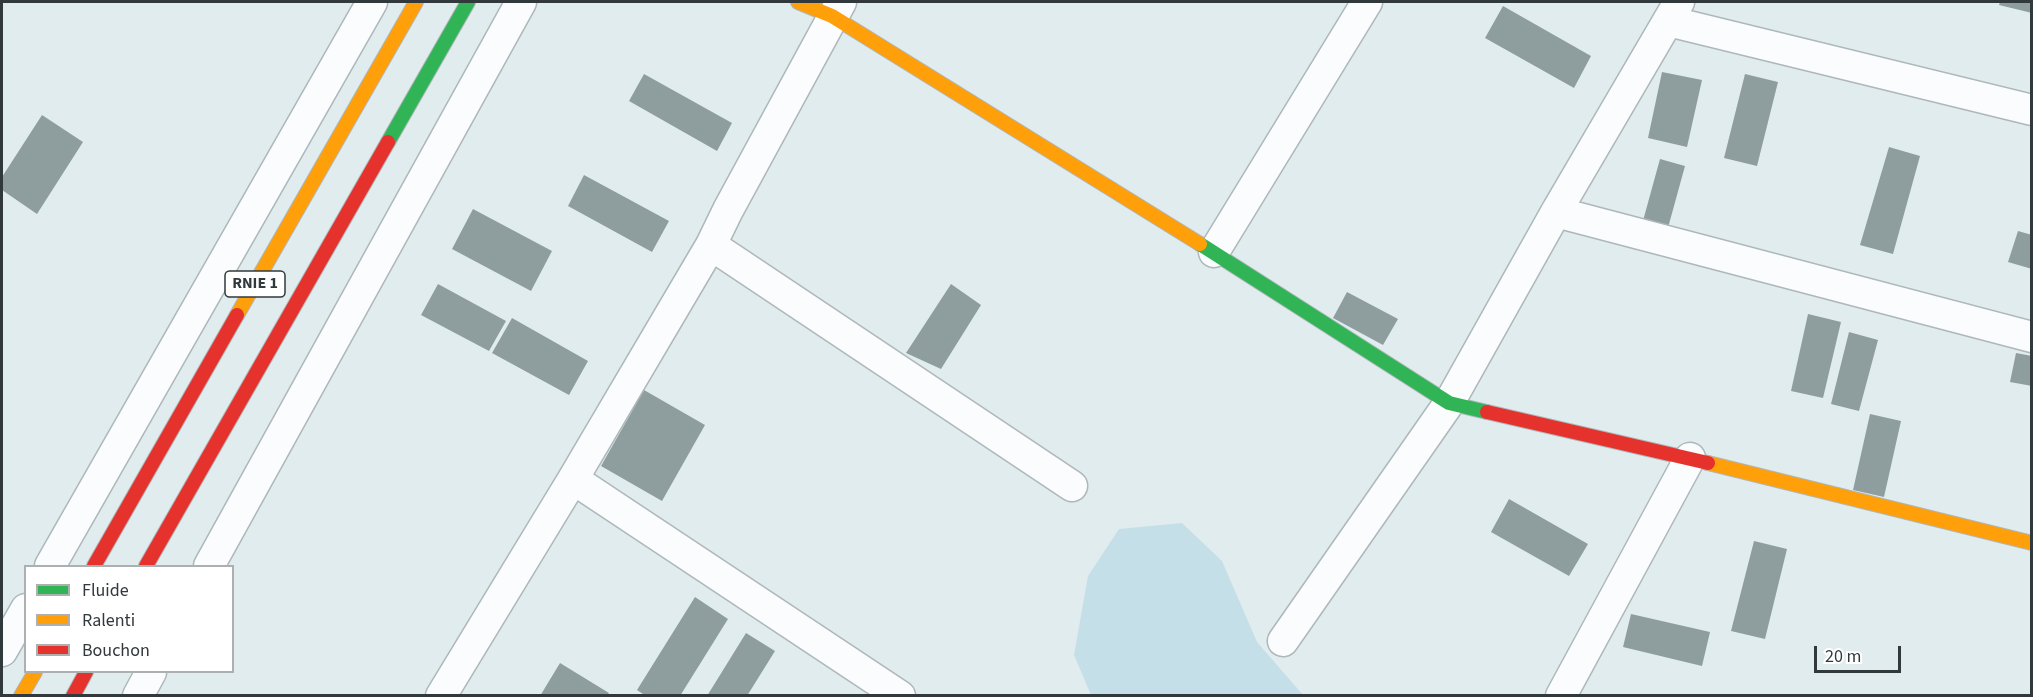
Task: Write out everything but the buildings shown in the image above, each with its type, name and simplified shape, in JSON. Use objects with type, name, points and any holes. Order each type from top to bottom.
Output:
[{"type":"main road","name":"RNIE 1","points":[[95,565],[416,2]]},
{"type":"main road","name":"RNIE 1","points":[[147,565],[468,2]]},
{"type":"main road","points":[[798,2],[836,9],[1449,403],[1690,458],[2031,543]]},
{"type":"main road","points":[[21,696],[34,673]]},
{"type":"main road","points":[[73,696],[85,673]]},
{"type":"street","points":[[51,565],[372,2]]},
{"type":"street","points":[[210,565],[520,2]]},
{"type":"street","points":[[1214,252],[1367,2]]},
{"type":"street","points":[[441,696],[711,245],[836,9]]},
{"type":"street","points":[[1283,641],[1449,403],[1556,212],[1673,11],[2031,110]]},
{"type":"street","points":[[1556,212],[2031,337]]},
{"type":"street","points":[[711,245],[1072,486]]},
{"type":"street","points":[[1561,696],[1690,458]]},
{"type":"street","points":[[573,479],[900,696]]},
{"type":"street","points":[[2,651],[24,612]]},
{"type":"street","points":[[138,696],[150,673]]},
{"type":"shaded area","points":[[1182,523],[1222,561],[1257,642],[1303,695],[1091,695],[1074,655],[1088,576],[1119,529]]},
{"type":"traffic: fast","points":[[388,142],[468,2]]},
{"type":"traffic: fast","points":[[1200,244],[1449,403],[1487,412]]},
{"type":"traffic: slow","points":[[237,315],[416,2]]},
{"type":"traffic: slow","points":[[798,2],[832,16],[1200,244]]},
{"type":"traffic: slow","points":[[1708,463],[2032,543]]},
{"type":"traffic: slow","points":[[21,696],[34,673]]},
{"type":"traffic: jam","points":[[147,565],[388,142]]},
{"type":"traffic: jam","points":[[95,565],[237,315]]},
{"type":"traffic: jam","points":[[1487,412],[1708,463]]},
{"type":"traffic: jam","points":[[73,696],[85,673]]}]
